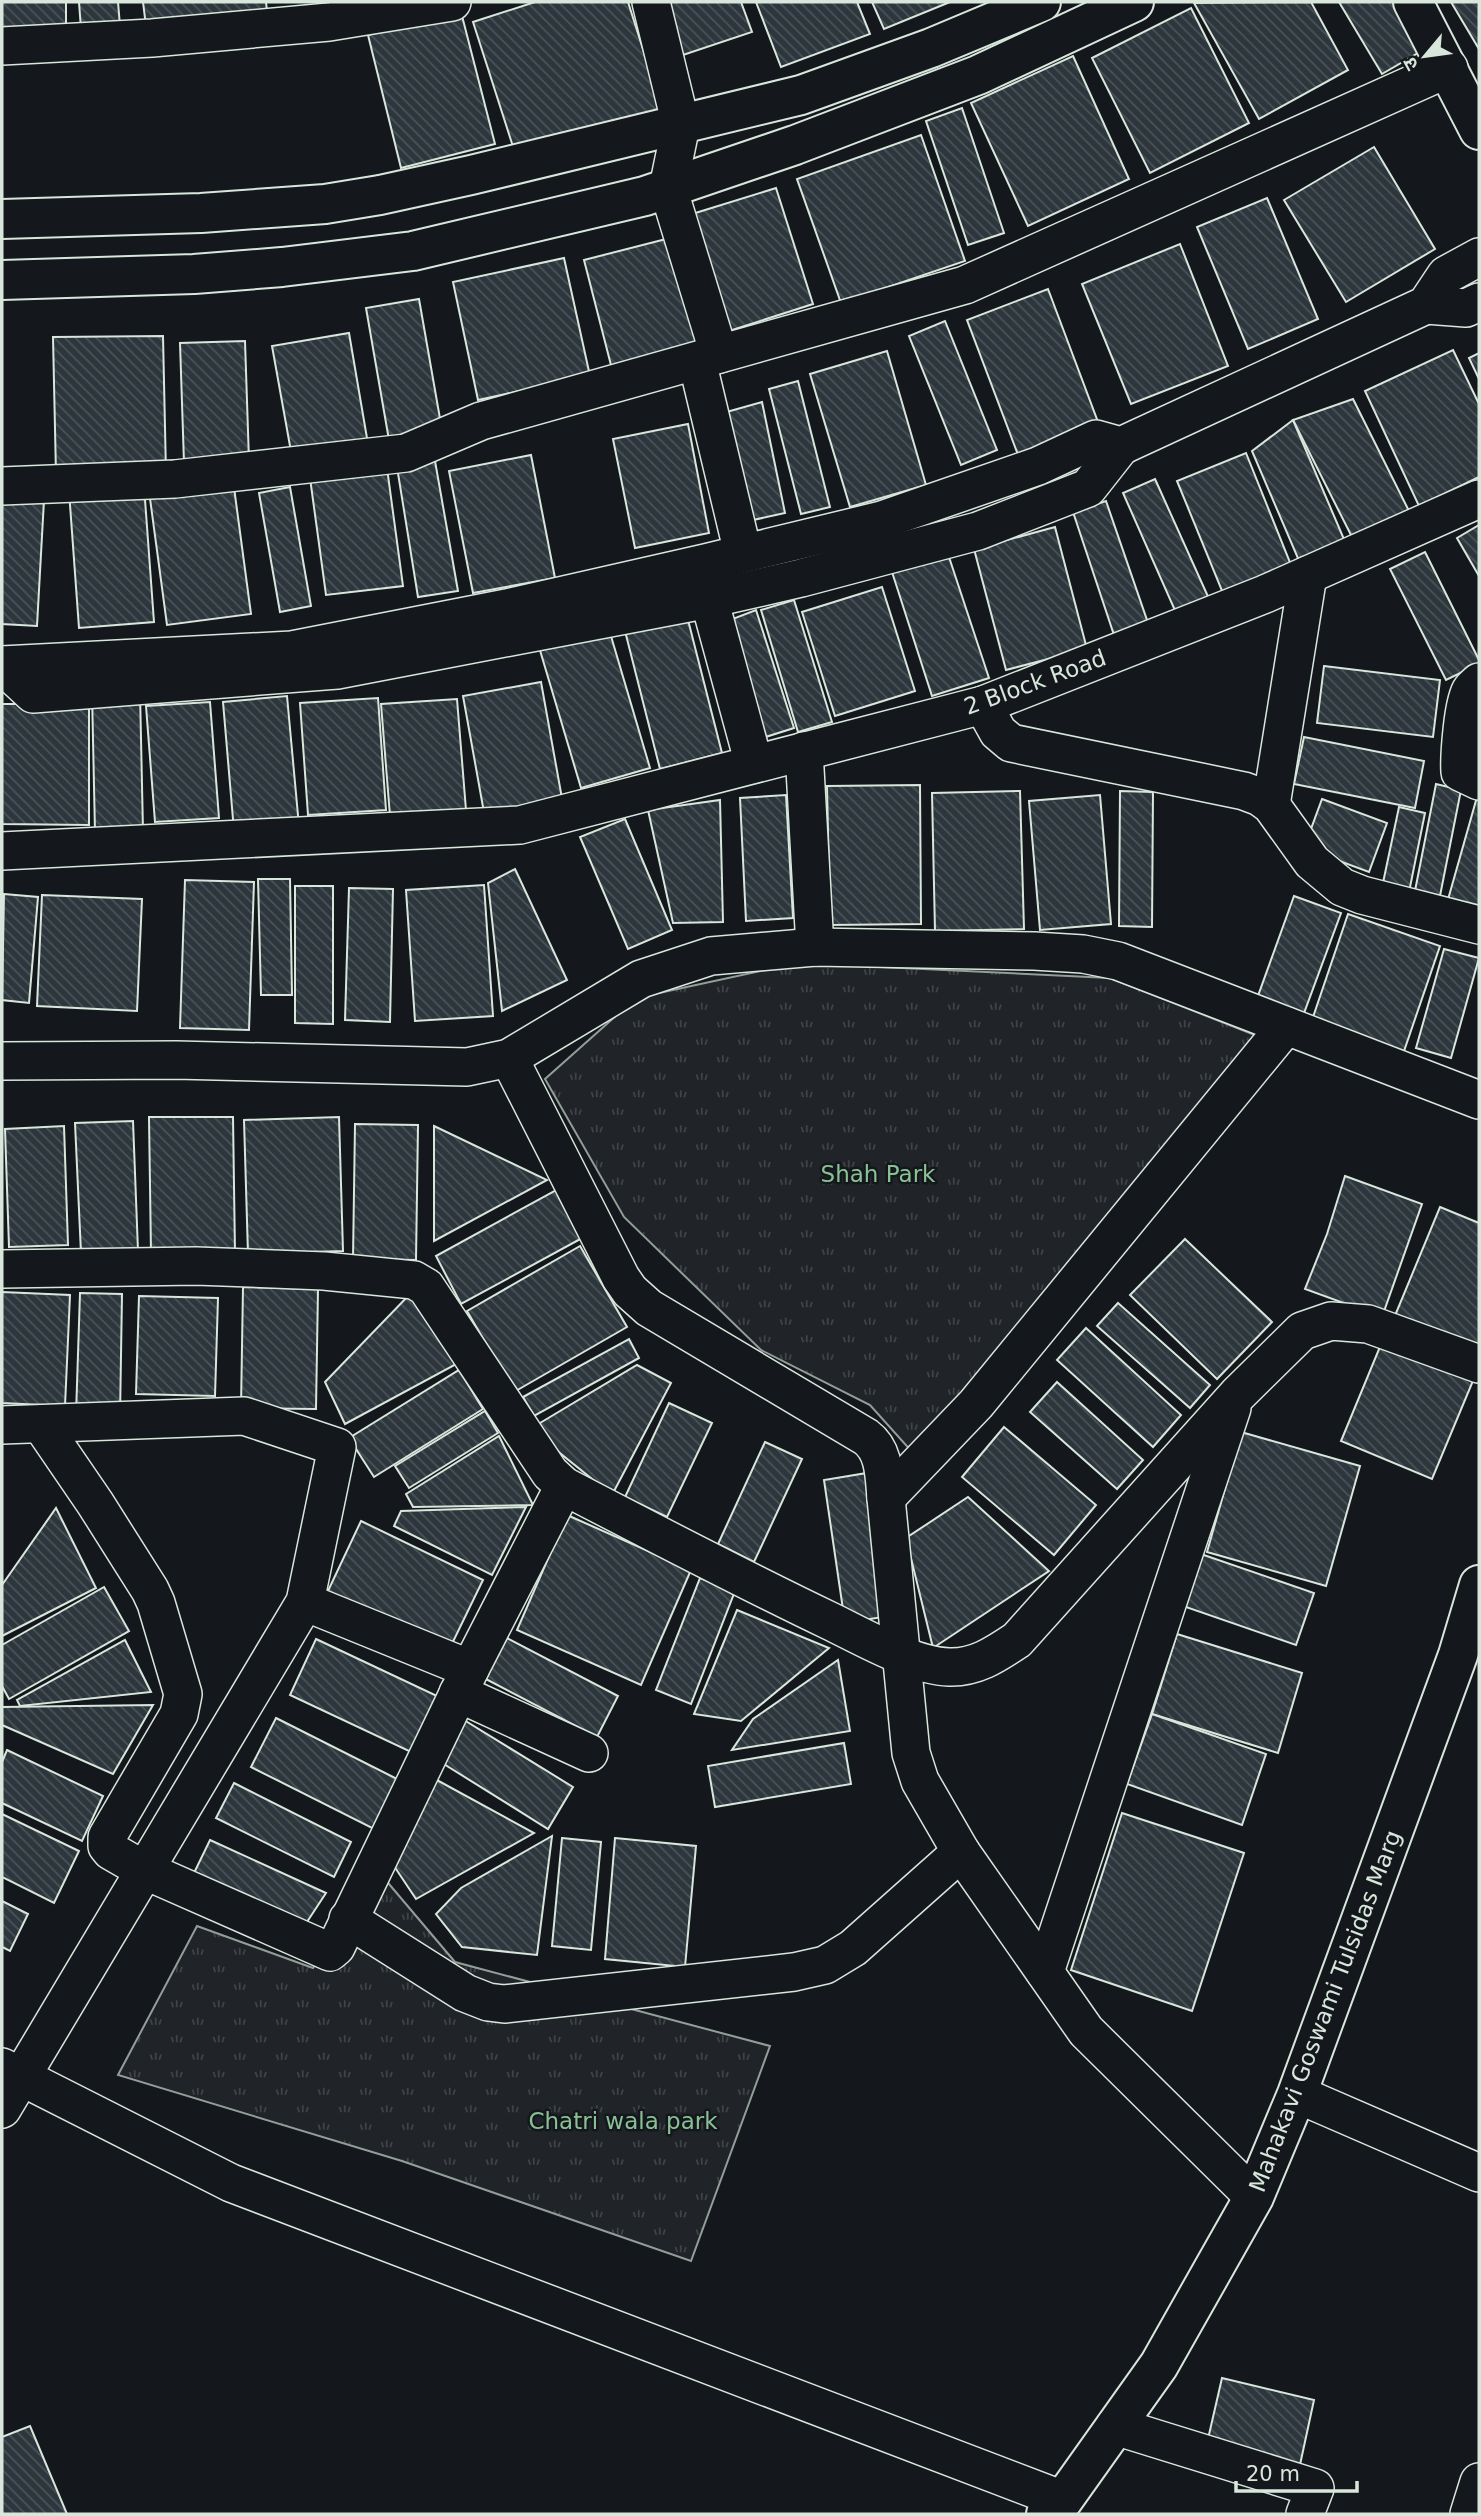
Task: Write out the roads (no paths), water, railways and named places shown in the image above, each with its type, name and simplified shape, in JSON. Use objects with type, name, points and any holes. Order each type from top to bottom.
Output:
[{"type":"street","points":[[2,46],[152,38],[329,22],[452,2]]},
{"type":"street","points":[[651,2],[681,125],[668,188],[708,358],[743,553]]},
{"type":"street","points":[[2,219],[201,213],[325,204],[471,176],[801,95],[931,48],[1041,2]]},
{"type":"street","points":[[2,280],[206,273],[413,251],[645,196],[795,145],[978,75],[1133,2]]},
{"type":"street","points":[[1413,2],[1479,130]]},
{"type":"street","points":[[2,486],[175,479],[406,453],[481,421],[965,285],[1449,68]]},
{"type":"street","points":[[1426,305],[1446,275],[1479,257]]},
{"type":"street","points":[[2,665],[292,650],[507,608],[707,581],[801,578],[978,531],[1088,488],[1121,446],[1426,305],[1466,308],[1479,302]]},
{"type":"street","points":[[707,581],[743,553],[881,520],[1038,466],[1096,439],[1121,446]]},
{"type":"street","name":"2 Block Road","points":[[2,851],[520,825],[983,705],[1265,594],[1479,499]]},
{"type":"street","points":[[1271,805],[1308,575]]},
{"type":"street","points":[[707,581],[754,764]]},
{"type":"street","points":[[1479,682],[1469,691],[1459,760],[1460,772],[1479,781]]},
{"type":"street","points":[[983,705],[998,732],[1011,743],[1244,791],[1260,797],[1271,805],[1312,862],[1342,887],[1362,895],[1479,925]]},
{"type":"street","points":[[804,751],[815,947]]},
{"type":"street","points":[[2,1060],[176,1060],[467,1067],[509,1058],[640,979],[711,956],[815,947],[1034,951],[1083,954],[1118,961],[1479,1100]]},
{"type":"street","points":[[886,1498],[976,1404],[1286,1026]]},
{"type":"street","points":[[509,1058],[630,1291],[649,1308],[873,1442],[877,1447],[883,1469],[911,1753],[920,1781],[961,1852],[1086,2031],[1254,2197]]},
{"type":"street","points":[[2,1269],[196,1266],[324,1271],[414,1280],[426,1287],[550,1473],[564,1486],[719,1568],[903,1656],[946,1667],[962,1667],[993,1657],[1017,1640],[1237,1395],[1303,1331],[1331,1321],[1368,1324],[1479,1364]]},
{"type":"street","points":[[1045,1972],[1237,1395]]},
{"type":"street","points":[[2,1425],[244,1416],[337,1447],[305,1602],[144,1870],[11,2072],[2,2109]]},
{"type":"street","points":[[41,1424],[150,1590],[183,1694],[179,1714],[107,1838],[107,1846],[111,1852],[144,1870],[330,1952],[335,1950],[464,1681],[564,1486]]},
{"type":"street","name":"Mahakavi Goswami Tulsidas Marg","points":[[1054,2507],[1159,2365],[1254,2197],[1469,1656],[1479,1585]]},
{"type":"street","points":[[305,1602],[464,1681],[589,1753]]},
{"type":"street","points":[[348,1919],[465,1993],[488,2002],[504,2004],[794,1972],[825,1965],[853,1948],[961,1852]]},
{"type":"street","points":[[11,2072],[231,2183],[1054,2507]]},
{"type":"street","points":[[1297,2094],[1479,2174]]},
{"type":"street","points":[[1115,2426],[1315,2488],[1305,2514]]},
{"type":"street","points":[[1469,2514],[1479,2482]]},
{"type":"park label","name":"Shah Park","points":[[878,1174]]},
{"type":"park label","name":"Chatri wala park","points":[[623,2121]]}]
